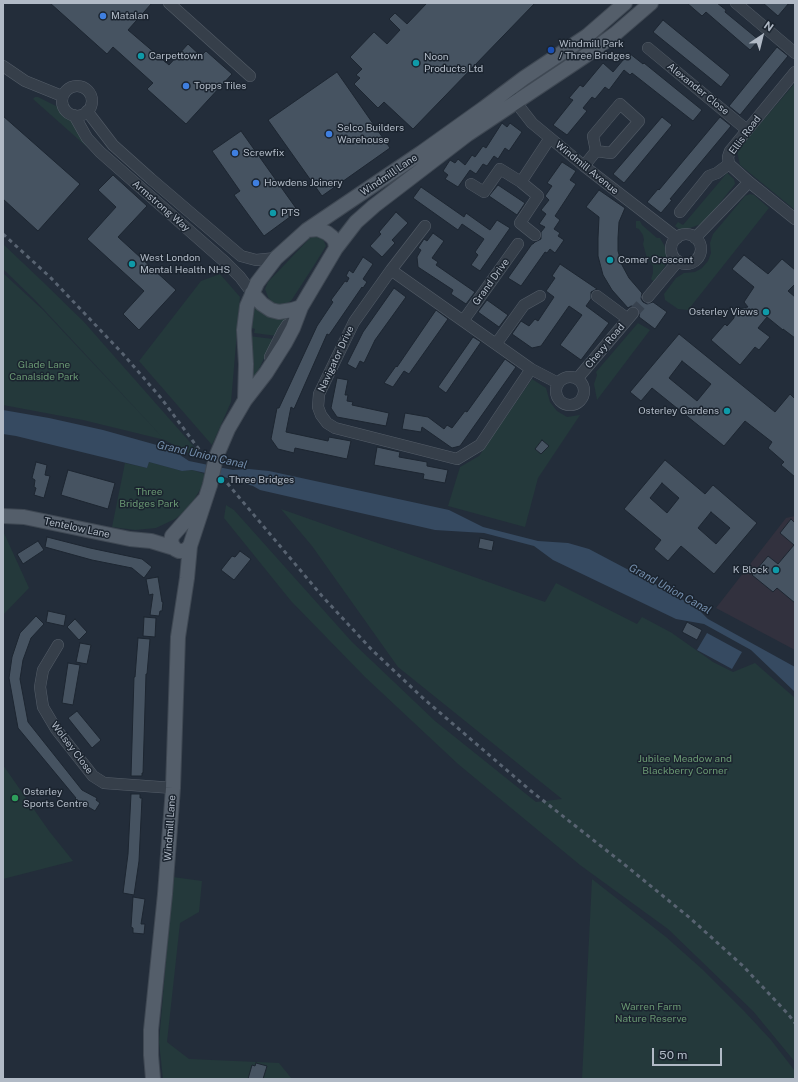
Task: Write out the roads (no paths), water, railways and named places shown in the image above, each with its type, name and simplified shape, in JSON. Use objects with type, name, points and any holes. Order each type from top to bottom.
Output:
[{"type":"main road","name":"Windmill Lane","points":[[245,400],[246,364],[244,349],[247,306],[257,284],[276,258],[306,230],[421,154],[507,90],[555,56],[587,36],[625,3]]},
{"type":"main road","name":"Windmill Lane","points":[[152,1079],[151,1030],[165,894],[173,788],[178,637],[188,578],[180,542],[204,500],[210,485],[216,457],[228,429],[245,400],[266,373],[285,343],[299,312],[336,248],[356,222],[374,206],[468,134],[615,34],[651,3]]},
{"type":"main road","points":[[306,230],[318,229],[327,233],[332,236],[335,241],[336,248]]},
{"type":"main road","points":[[252,293],[262,304],[271,310],[279,312],[292,310],[299,312]]},
{"type":"main road","name":"Tentelow Lane","points":[[3,516],[24,517],[130,539],[180,542]]},
{"type":"street","points":[[169,3],[250,76]]},
{"type":"street","points":[[736,3],[795,53]]},
{"type":"street","name":"Alexander Close","points":[[648,48],[747,130]]},
{"type":"street","points":[[3,66],[25,80],[62,96],[64,92],[72,87],[81,86],[88,92],[91,104],[87,111],[83,114],[74,115]]},
{"type":"street","name":"Ellis Road","points":[[680,212],[709,176],[717,173],[730,164],[728,157],[730,151],[795,72]]},
{"type":"street","name":"Windmill Avenue","points":[[507,90],[532,123],[676,238]]},
{"type":"street","name":"Armstrong Way","points":[[62,96],[63,106],[70,114],[74,115],[87,138],[100,152],[225,262],[240,276],[252,293]]},
{"type":"street","points":[[620,104],[639,121],[611,153],[596,151],[592,136],[620,104]]},
{"type":"street","name":"Armstrong Way","points":[[87,111],[113,145],[241,256],[256,260],[276,258]]},
{"type":"street","points":[[521,182],[550,138]]},
{"type":"street","points":[[584,166],[596,151]]},
{"type":"street","points":[[730,164],[749,182],[795,218]]},
{"type":"street","points":[[471,184],[484,192],[500,170],[521,182],[538,196],[520,223],[535,235]]},
{"type":"street","points":[[695,238],[749,182]]},
{"type":"street","name":"Navigator Drive","points":[[424,226],[354,322],[319,394],[318,407],[321,415],[327,423],[335,428],[457,459],[480,445],[531,369]]},
{"type":"street","points":[[685,234],[692,235],[700,244],[701,249],[698,258],[687,264],[678,261],[673,256],[672,251],[672,246],[676,238],[685,234]]},
{"type":"street","name":"Grand Drive","points":[[463,321],[518,244]]},
{"type":"street","points":[[648,298],[678,261]]},
{"type":"street","points":[[391,270],[531,369],[558,384]]},
{"type":"street","points":[[496,344],[524,305],[540,296]]},
{"type":"street","name":"Chevy Road","points":[[577,379],[631,316],[597,296]]},
{"type":"street","points":[[567,377],[577,379],[582,384],[584,392],[581,400],[574,405],[564,404],[559,401],[556,394],[558,384],[562,379],[567,377]]},
{"type":"street","name":"Wolsey Close","points":[[58,646],[44,670],[40,687],[43,707],[56,729],[93,776],[104,782],[173,788]]},
{"type":"water","points":[[3,410],[103,430],[171,449],[189,461],[233,470],[249,469],[269,471],[449,510],[483,527],[538,541],[568,543],[589,549],[659,586],[697,608],[708,619],[795,667],[795,692],[751,650],[704,624],[676,619],[553,560],[534,546],[484,533],[435,530],[260,490],[253,486],[228,478],[192,470],[182,471],[149,462],[147,468],[3,434]]},
{"type":"water","points":[[707,633],[742,652],[732,669],[697,650]]},
{"type":"tunnel","points":[[633,313],[648,297]]},
{"type":"railway","points":[[3,234],[50,277],[123,354],[161,398],[201,452],[322,596],[372,650],[424,699],[531,791],[690,918],[743,966],[795,1023]]},
{"type":"place","name":"Matalan","points":[[103,16]]},
{"type":"place","name":"Windmill Park / Three Bridges","points":[[551,50]]},
{"type":"place","name":"Carpettown","points":[[141,56]]},
{"type":"place","name":"Noon Products Ltd","points":[[416,63]]},
{"type":"place","name":"Topps Tiles","points":[[186,86]]},
{"type":"place","name":"Selco Builders Warehouse","points":[[329,134]]},
{"type":"place","name":"Screwfix","points":[[235,153]]},
{"type":"place","name":"Howdens Joinery","points":[[256,183]]},
{"type":"place","name":"PTS","points":[[273,213]]},
{"type":"place","name":"Comer Crescent","points":[[610,260]]},
{"type":"place","name":"West London Mental Health NHS","points":[[132,264]]},
{"type":"place","name":"Osterley Views","points":[[766,312]]},
{"type":"place","name":"Osterley Gardens","points":[[727,411]]},
{"type":"place","name":"Three Bridges","points":[[221,480]]},
{"type":"place","name":"K Block","points":[[776,570]]},
{"type":"place","name":"Osterley Sports Centre","points":[[15,798]]},
{"type":"park label","name":"Glade Lane Canalside Park","points":[[44,370]]},
{"type":"park label","name":"Three Bridges Park","points":[[149,498]]},
{"type":"park label","name":"Jubilee Meadow and Blackberry Corner","points":[[685,764]]},
{"type":"park label","name":"Warren Farm Nature Reserve","points":[[651,1012]]},
{"type":"water label","name":"Grand Union Canal","points":[[202,455]]},
{"type":"water label","name":"Grand Union Canal","points":[[670,589]]}]
